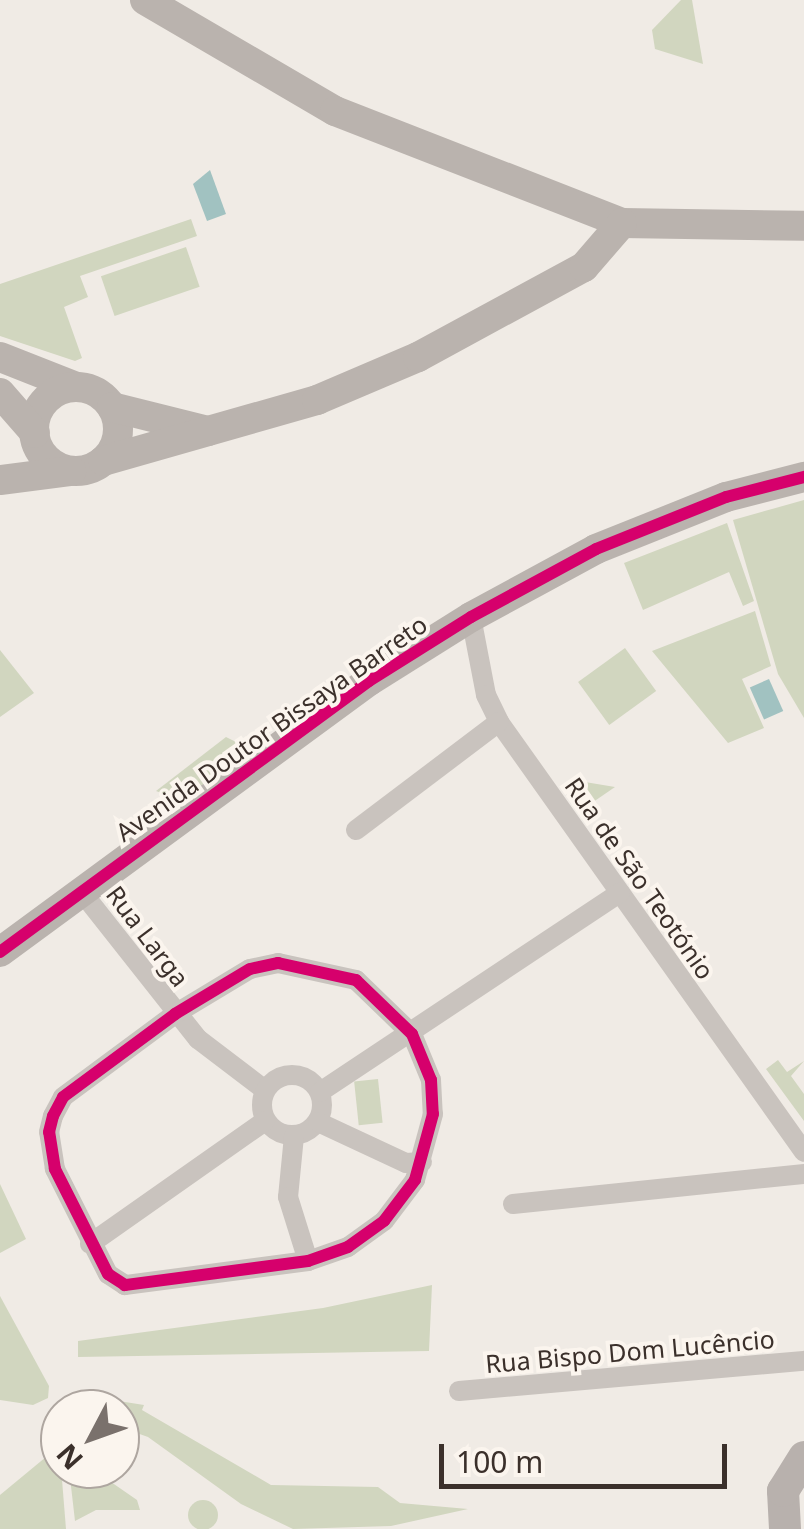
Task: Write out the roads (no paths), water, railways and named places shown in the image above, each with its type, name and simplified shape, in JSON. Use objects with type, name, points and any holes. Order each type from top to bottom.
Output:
[{"type":"main road","points":[[785,1529],[783,1491],[804,1457]]},
{"type":"street","points":[[146,0],[335,111],[622,222],[804,226]]},
{"type":"street","points":[[0,479],[90,466],[317,400],[490,323],[601,254],[622,222]]},
{"type":"street","points":[[0,357],[91,390],[112,407],[216,432]]},
{"type":"street","points":[[0,479],[36,439],[41,406],[76,387]]},
{"type":"street","points":[[0,394],[54,464],[90,466],[116,442],[112,407]]},
{"type":"street","name":"Avenida Doutor Bissaya Barreto","points":[[0,952],[369,681],[471,617],[596,548],[726,497],[804,477]]},
{"type":"street","name":"Rua de São Teotónio","points":[[471,617],[486,696],[499,722],[804,1152]]},
{"type":"street","points":[[356,830],[499,722]]},
{"type":"street","name":"Rua Larga","points":[[81,891],[176,1014],[264,1090]]},
{"type":"street","points":[[320,1092],[463,1002],[620,893]]},
{"type":"street","points":[[278,963],[356,980],[412,1034],[431,1080],[433,1114],[422,1162],[384,1221],[348,1247],[308,1261],[126,1285],[108,1274],[55,1169],[48,1132],[63,1096],[176,1014],[250,970],[278,963]]},
{"type":"street","points":[[265,1121],[264,1090],[286,1074],[312,1081],[320,1092],[318,1122]]},
{"type":"street","points":[[90,1244],[265,1121]]},
{"type":"street","points":[[265,1121],[294,1136]]},
{"type":"street","points":[[318,1122],[406,1163],[422,1162]]},
{"type":"street","points":[[294,1136],[318,1122]]},
{"type":"street","points":[[294,1136],[288,1197],[308,1261]]},
{"type":"street","points":[[513,1204],[804,1174]]},
{"type":"street","name":"Rua Bispo Dom Lucêncio","points":[[460,1390],[804,1361]]},
{"type":"water","points":[[210,170],[226,214],[207,221],[193,184]]},
{"type":"water","points":[[769,679],[783,711],[764,720],[750,688]]}]
